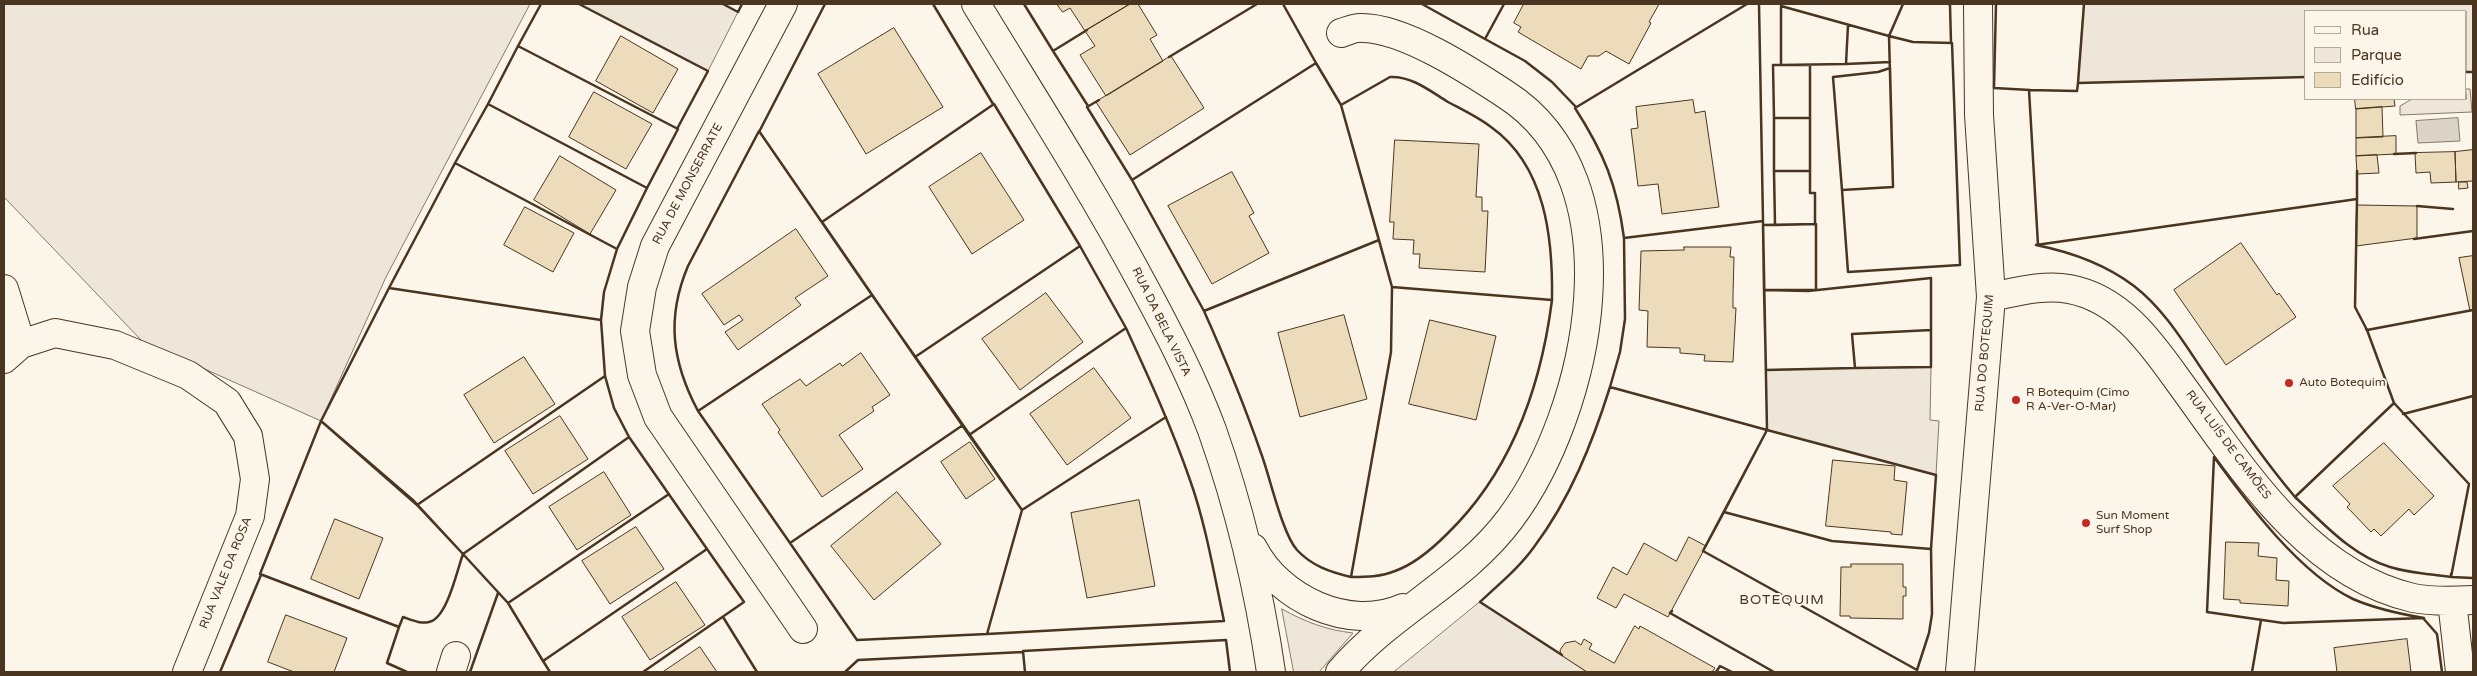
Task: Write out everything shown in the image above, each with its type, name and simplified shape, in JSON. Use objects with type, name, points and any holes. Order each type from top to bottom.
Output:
[{"type":"street","name":"RUA DE MONSERRATE","points":[[784,4],[655,246],[642,287],[635,331],[642,375],[658,417],[803,629]]},
{"type":"street","name":"RUA DA BELA VISTA","points":[[976,4],[1113,228],[1172,339],[1211,430],[1240,521],[1256,583],[1270,672]]},
{"type":"street","name":"RUA DO BOTEQUIM","points":[[1960,672],[1991,297],[1979,115],[1978,4]]},
{"type":"street","points":[[1340,672],[1358,651],[1399,615],[1428,597],[1475,559],[1510,520],[1539,474],[1562,420],[1579,368],[1587,322],[1590,277],[1585,224],[1575,186],[1561,154],[1542,127],[1513,98],[1480,77],[1407,39],[1382,30],[1360,27],[1341,33]]},
{"type":"street","name":"RUA LUÍS DE CAMÕES","points":[[1991,297],[2034,288],[2069,289],[2104,302],[2129,320],[2151,343],[2241,466],[2278,510],[2310,543],[2342,569],[2378,587],[2414,598],[2463,600]]},
{"type":"street","points":[[4,289],[12,352]]},
{"type":"street","name":"RUA VALE DA ROSA","points":[[12,352],[55,333],[115,345],[188,376],[228,402],[248,436],[255,479],[250,516],[186,672]]},
{"type":"street","points":[[1240,521],[1259,558],[1278,581],[1301,598],[1326,609],[1349,616],[1372,616],[1396,611],[1428,597]]},
{"type":"street","points":[[2460,672],[2463,600]]},
{"type":"green space","points":[[4,4],[530,4],[386,277],[321,421],[142,341],[4,197]]},
{"type":"green space","points":[[579,4],[723,4],[738,12],[708,71]]},
{"type":"green space","points":[[2084,4],[2473,4],[2473,72],[2467,72],[2467,10],[2304,10],[2304,77],[2078,83]]},
{"type":"green space","points":[[2467,89],[2470,89],[2472,112],[2400,115],[2400,106],[2410,100],[2467,100]]},
{"type":"green space","points":[[1931,367],[1930,420],[1939,421],[1936,475],[1767,430],[1766,370]]},
{"type":"green space","points":[[1480,602],[1587,672],[1394,672]]},
{"type":"green space","points":[[1282,609],[1316,625],[1353,633],[1319,672],[1294,672]]},
{"type":"shaded area","points":[[2458,118],[2460,141],[2418,143],[2416,121]]},
{"type":"building","points":[[1057,4],[1130,4],[1085,31],[1070,8],[1063,12]]},
{"type":"building","points":[[1130,4],[1138,4],[1157,35],[1150,39],[1163,61],[1106,96],[1080,55],[1095,46],[1085,31]]},
{"type":"building","points":[[1524,4],[1659,4],[1629,64],[1606,51],[1599,56],[1588,56],[1581,69],[1518,32],[1521,27],[1514,23]]},
{"type":"building","points":[[894,28],[943,107],[866,154],[818,74]]},
{"type":"building","points":[[621,36],[678,69],[653,113],[596,81]]},
{"type":"building","points":[[1171,56],[1204,108],[1130,155],[1096,102]]},
{"type":"building","points":[[594,92],[652,124],[626,169],[569,137]]},
{"type":"building","points":[[1693,100],[1695,113],[1705,111],[1719,207],[1662,214],[1658,184],[1638,186],[1631,129],[1638,128],[1636,107]]},
{"type":"building","points":[[2355,100],[2394,100],[2395,106],[2356,109]]},
{"type":"building","points":[[2382,107],[2383,137],[2356,138],[2356,109]]},
{"type":"building","points":[[2396,136],[2396,154],[2356,156],[2356,138]]},
{"type":"building","points":[[1395,140],[1479,144],[1476,197],[1482,197],[1482,211],[1488,211],[1485,272],[1419,268],[1420,254],[1413,254],[1414,240],[1393,239],[1394,222],[1390,222]]},
{"type":"building","points":[[2473,150],[2473,181],[2456,182],[2455,152]]},
{"type":"building","points":[[2455,152],[2456,182],[2431,183],[2430,172],[2416,173],[2415,153]]},
{"type":"building","points":[[981,153],[1024,220],[972,254],[929,187]]},
{"type":"building","points":[[2377,155],[2379,173],[2357,174],[2356,156]]},
{"type":"building","points":[[560,156],[616,190],[590,234],[534,200]]},
{"type":"building","points":[[1232,172],[1254,213],[1249,216],[1269,253],[1212,284],[1168,206]]},
{"type":"building","points":[[2459,182],[2467,182],[2468,188],[2459,189]]},
{"type":"building","points":[[2357,205],[2417,206],[2417,238],[2356,246]]},
{"type":"building","points":[[525,207],[574,233],[553,272],[504,245]]},
{"type":"building","points":[[796,229],[828,276],[795,298],[801,305],[738,350],[725,332],[743,320],[739,315],[724,325],[702,294]]},
{"type":"building","points":[[2241,243],[2277,295],[2279,293],[2296,317],[2226,365],[2174,290]]},
{"type":"building","points":[[1684,247],[1731,247],[1730,257],[1734,257],[1733,308],[1736,308],[1733,362],[1704,361],[1705,355],[1680,353],[1680,348],[1647,347],[1648,311],[1639,310],[1641,251],[1684,250]]},
{"type":"building","points":[[2473,256],[2473,310],[2470,311],[2459,258]]},
{"type":"building","points":[[1046,293],[1083,342],[1020,390],[982,339]]},
{"type":"building","points":[[1344,315],[1367,399],[1300,417],[1278,333]]},
{"type":"building","points":[[1430,320],[1496,336],[1476,420],[1409,404]]},
{"type":"building","points":[[861,353],[890,395],[872,407],[874,411],[839,435],[863,469],[822,497],[778,432],[780,430],[762,404],[800,379],[806,386],[840,363],[842,366]]},
{"type":"building","points":[[524,357],[555,404],[494,443],[464,395]]},
{"type":"building","points":[[1094,368],[1131,418],[1067,465],[1030,414]]},
{"type":"building","points":[[560,416],[588,459],[533,494],[505,451]]},
{"type":"building","points":[[970,442],[995,479],[966,499],[941,462]]},
{"type":"building","points":[[2384,443],[2434,496],[2414,515],[2409,509],[2381,536],[2374,529],[2371,532],[2347,507],[2350,504],[2333,486]]},
{"type":"building","points":[[1833,460],[1895,466],[1894,480],[1907,482],[1902,535],[1891,534],[1891,532],[1826,526]]},
{"type":"building","points":[[604,472],[631,515],[577,550],[549,507]]},
{"type":"building","points":[[897,492],[941,544],[874,600],[831,546]]},
{"type":"building","points":[[1139,500],[1155,586],[1087,598],[1071,513]]},
{"type":"building","points":[[335,519],[383,538],[359,599],[311,579]]},
{"type":"building","points":[[636,527],[664,569],[610,604],[582,561]]},
{"type":"building","points":[[1689,537],[1706,546],[1668,617],[1624,594],[1616,608],[1597,598],[1613,567],[1627,575],[1644,543],[1676,561]]},
{"type":"building","points":[[2226,542],[2259,543],[2258,556],[2277,558],[2276,580],[2289,581],[2288,606],[2240,603],[2240,600],[2224,599]]},
{"type":"building","points":[[1851,564],[1903,564],[1903,587],[1906,587],[1906,596],[1903,596],[1903,619],[1850,618],[1850,616],[1840,616],[1841,567],[1851,567]]},
{"type":"building","points":[[676,582],[705,625],[650,660],[622,617]]},
{"type":"building","points":[[286,615],[347,638],[334,672],[294,672],[268,662]]},
{"type":"building","points":[[1635,626],[1639,629],[1640,626],[1715,668],[1712,672],[1587,672],[1561,655],[1560,650],[1565,643],[1575,641],[1581,645],[1584,639],[1592,644],[1589,649],[1614,663]]},
{"type":"building","points":[[2407,639],[2411,672],[2337,672],[2334,648]]},
{"type":"building","points":[[700,647],[717,672],[663,672]]},
{"type":"wall","points":[[520,47],[518,46],[541,4]]},
{"type":"wall","points":[[579,4],[708,71],[677,129]]},
{"type":"wall","points":[[723,4],[738,12],[742,4]]},
{"type":"wall","points":[[759,132],[825,4]]},
{"type":"wall","points":[[933,4],[993,104]]},
{"type":"wall","points":[[1024,4],[1053,51]]},
{"type":"wall","points":[[1169,57],[1257,4]]},
{"type":"wall","points":[[1283,4],[1316,63]]},
{"type":"wall","points":[[1422,4],[1485,39]]},
{"type":"wall","points":[[1504,4],[1485,39],[1525,61],[1552,82],[1576,107]]},
{"type":"wall","points":[[1747,4],[1575,108],[1594,140],[1608,170],[1624,238],[1763,221],[1759,4]]},
{"type":"wall","points":[[1892,37],[1889,36],[1903,4]]},
{"type":"wall","points":[[1948,4],[1950,5],[1951,43]]},
{"type":"wall","points":[[1996,4],[1994,88],[2030,90]]},
{"type":"wall","points":[[2078,83],[2084,4]]},
{"type":"wall","points":[[1848,25],[1846,64],[1781,65],[1781,6],[1889,36],[1889,37]]},
{"type":"wall","points":[[1848,25],[1846,64],[1890,62]]},
{"type":"wall","points":[[1087,30],[1053,51],[1088,106]]},
{"type":"wall","points":[[1889,36],[1913,42],[1952,43],[1960,265],[1848,272],[1842,190],[1893,187],[1889,36]]},
{"type":"wall","points":[[518,46],[678,129],[647,188],[488,104],[518,46]]},
{"type":"wall","points":[[1316,63],[1341,105],[1379,240],[1204,311],[1132,180],[1316,63]]},
{"type":"wall","points":[[1773,65],[1810,65],[1810,118],[1774,118],[1773,65]]},
{"type":"wall","points":[[1890,68],[1893,187],[1842,190],[1833,77],[1878,72],[1890,68]]},
{"type":"wall","points":[[2467,72],[2473,72]]},
{"type":"wall","points":[[1390,77],[1406,79],[1428,89],[1481,120],[1509,143],[1524,162],[1535,183],[1548,229],[1551,253],[1552,300],[1392,287],[1341,105],[1390,77]]},
{"type":"wall","points":[[2038,245],[2029,90],[2077,91],[2078,83],[2304,77]]},
{"type":"wall","points":[[1099,100],[1087,107],[1132,180]]},
{"type":"wall","points":[[488,104],[647,188],[617,249],[455,163],[488,104]]},
{"type":"wall","points":[[994,104],[1080,246],[915,357],[822,222],[994,104]]},
{"type":"wall","points":[[1774,118],[1810,118],[1810,171],[1774,171],[1774,118]]},
{"type":"wall","points":[[759,131],[872,295],[698,411],[682,375],[675,340],[675,322],[681,285],[688,266],[759,131]]},
{"type":"wall","points":[[2394,154],[2416,153]]},
{"type":"wall","points":[[455,163],[617,249],[604,292],[601,320],[389,288],[455,163]]},
{"type":"wall","points":[[1774,171],[1810,171],[1810,193],[1815,193],[1815,224],[1775,225],[1774,171]]},
{"type":"wall","points":[[2357,171],[2357,199]]},
{"type":"wall","points":[[2357,199],[2355,307],[2367,330],[2394,403],[2295,497],[2248,437],[2173,327],[2145,295],[2123,278],[2099,265],[2075,255],[2036,245],[2357,199]]},
{"type":"wall","points":[[2417,206],[2453,209]]},
{"type":"wall","points":[[1763,221],[1767,430],[1610,387],[1620,352],[1625,319],[1624,238],[1763,221]]},
{"type":"wall","points":[[1816,224],[1816,290],[1764,290],[1763,225],[1816,224]]},
{"type":"wall","points":[[2414,239],[2473,231]]},
{"type":"wall","points":[[1379,240],[1392,287],[1391,352],[1351,577],[1315,564],[1303,556],[1292,542],[1281,518],[1265,463],[1248,417],[1204,311],[1379,240]]},
{"type":"wall","points":[[1080,246],[1126,328],[969,435],[915,357],[1080,246]]},
{"type":"wall","points":[[1931,278],[1931,330],[1852,334],[1855,368],[1766,370],[1764,290],[1808,291],[1931,278]]},
{"type":"wall","points":[[1392,287],[1552,300],[1540,364],[1531,395],[1519,426],[1489,483],[1469,510],[1447,534],[1416,560],[1390,573],[1368,577],[1351,577],[1391,352],[1392,287]]},
{"type":"wall","points":[[389,288],[601,320],[605,376],[417,505],[321,421],[389,288]]},
{"type":"wall","points":[[872,295],[963,425],[790,543],[698,411],[872,295]]},
{"type":"wall","points":[[2366,329],[2473,310]]},
{"type":"wall","points":[[1166,417],[1022,510],[969,435],[1126,328],[1152,384],[1160,403],[1168,422],[1196,497],[1224,621],[987,634],[1022,510],[1166,417]]},
{"type":"wall","points":[[1931,330],[1931,367],[1855,368],[1852,334],[1931,330]]},
{"type":"wall","points":[[605,376],[614,408],[629,437],[463,554],[417,505],[605,376]]},
{"type":"wall","points":[[1562,655],[1480,602],[1522,562],[1559,510],[1588,450],[1610,387],[1767,430],[1704,549]]},
{"type":"wall","points":[[2403,414],[2473,396]]},
{"type":"wall","points":[[2394,403],[2469,484],[2451,577],[2405,571],[2376,562],[2339,538],[2295,497],[2394,403]]},
{"type":"wall","points":[[321,421],[414,501],[463,554],[446,603],[435,619],[429,622],[422,622],[403,617],[399,627],[260,574],[321,421]]},
{"type":"wall","points":[[963,425],[1022,510],[987,634],[857,640],[790,543],[963,425]]},
{"type":"wall","points":[[1767,430],[1936,475],[1931,549],[1832,541],[1724,512],[1767,430]]},
{"type":"wall","points":[[669,494],[508,603],[463,554],[629,437],[707,549],[543,661],[508,603],[669,494]]},
{"type":"wall","points":[[2214,457],[2276,536],[2313,573],[2353,599],[2370,606],[2424,618],[2283,623],[2207,612],[2214,457]]},
{"type":"wall","points":[[1724,512],[1832,541],[1931,549],[1932,614],[1929,633],[1917,670],[1703,551],[1724,512]]},
{"type":"wall","points":[[643,672],[744,602],[707,549],[705,550]]},
{"type":"wall","points":[[2451,574],[2451,577],[2473,578]]},
{"type":"wall","points":[[220,672],[261,575]]},
{"type":"wall","points":[[470,672],[498,593]]},
{"type":"wall","points":[[1672,611],[1670,613],[1774,672]]},
{"type":"wall","points":[[721,618],[723,617],[757,672]]},
{"type":"wall","points":[[2423,618],[2437,634],[2442,672]]},
{"type":"wall","points":[[2252,672],[2261,620]]},
{"type":"wall","points":[[397,626],[399,627],[387,663],[407,672]]},
{"type":"wall","points":[[1025,672],[1023,651],[1226,640],[1230,672]]},
{"type":"wall","points":[[845,672],[858,660],[1023,652]]},
{"type":"wall","points":[[545,660],[543,661],[550,672]]},
{"type":"wall","points":[[1716,672],[1720,666],[1732,672]]},
{"type":"place","name":"Auto Botequim","points":[[2289,383]]},
{"type":"place","name":"R Botequim (Cimo R A-Ver-O-Mar)","points":[[2016,400]]},
{"type":"place","name":"Sun Moment Surf Shop","points":[[2086,523]]},
{"type":"district","name":"BOTEQUIM","points":[[1782,600]]}]
